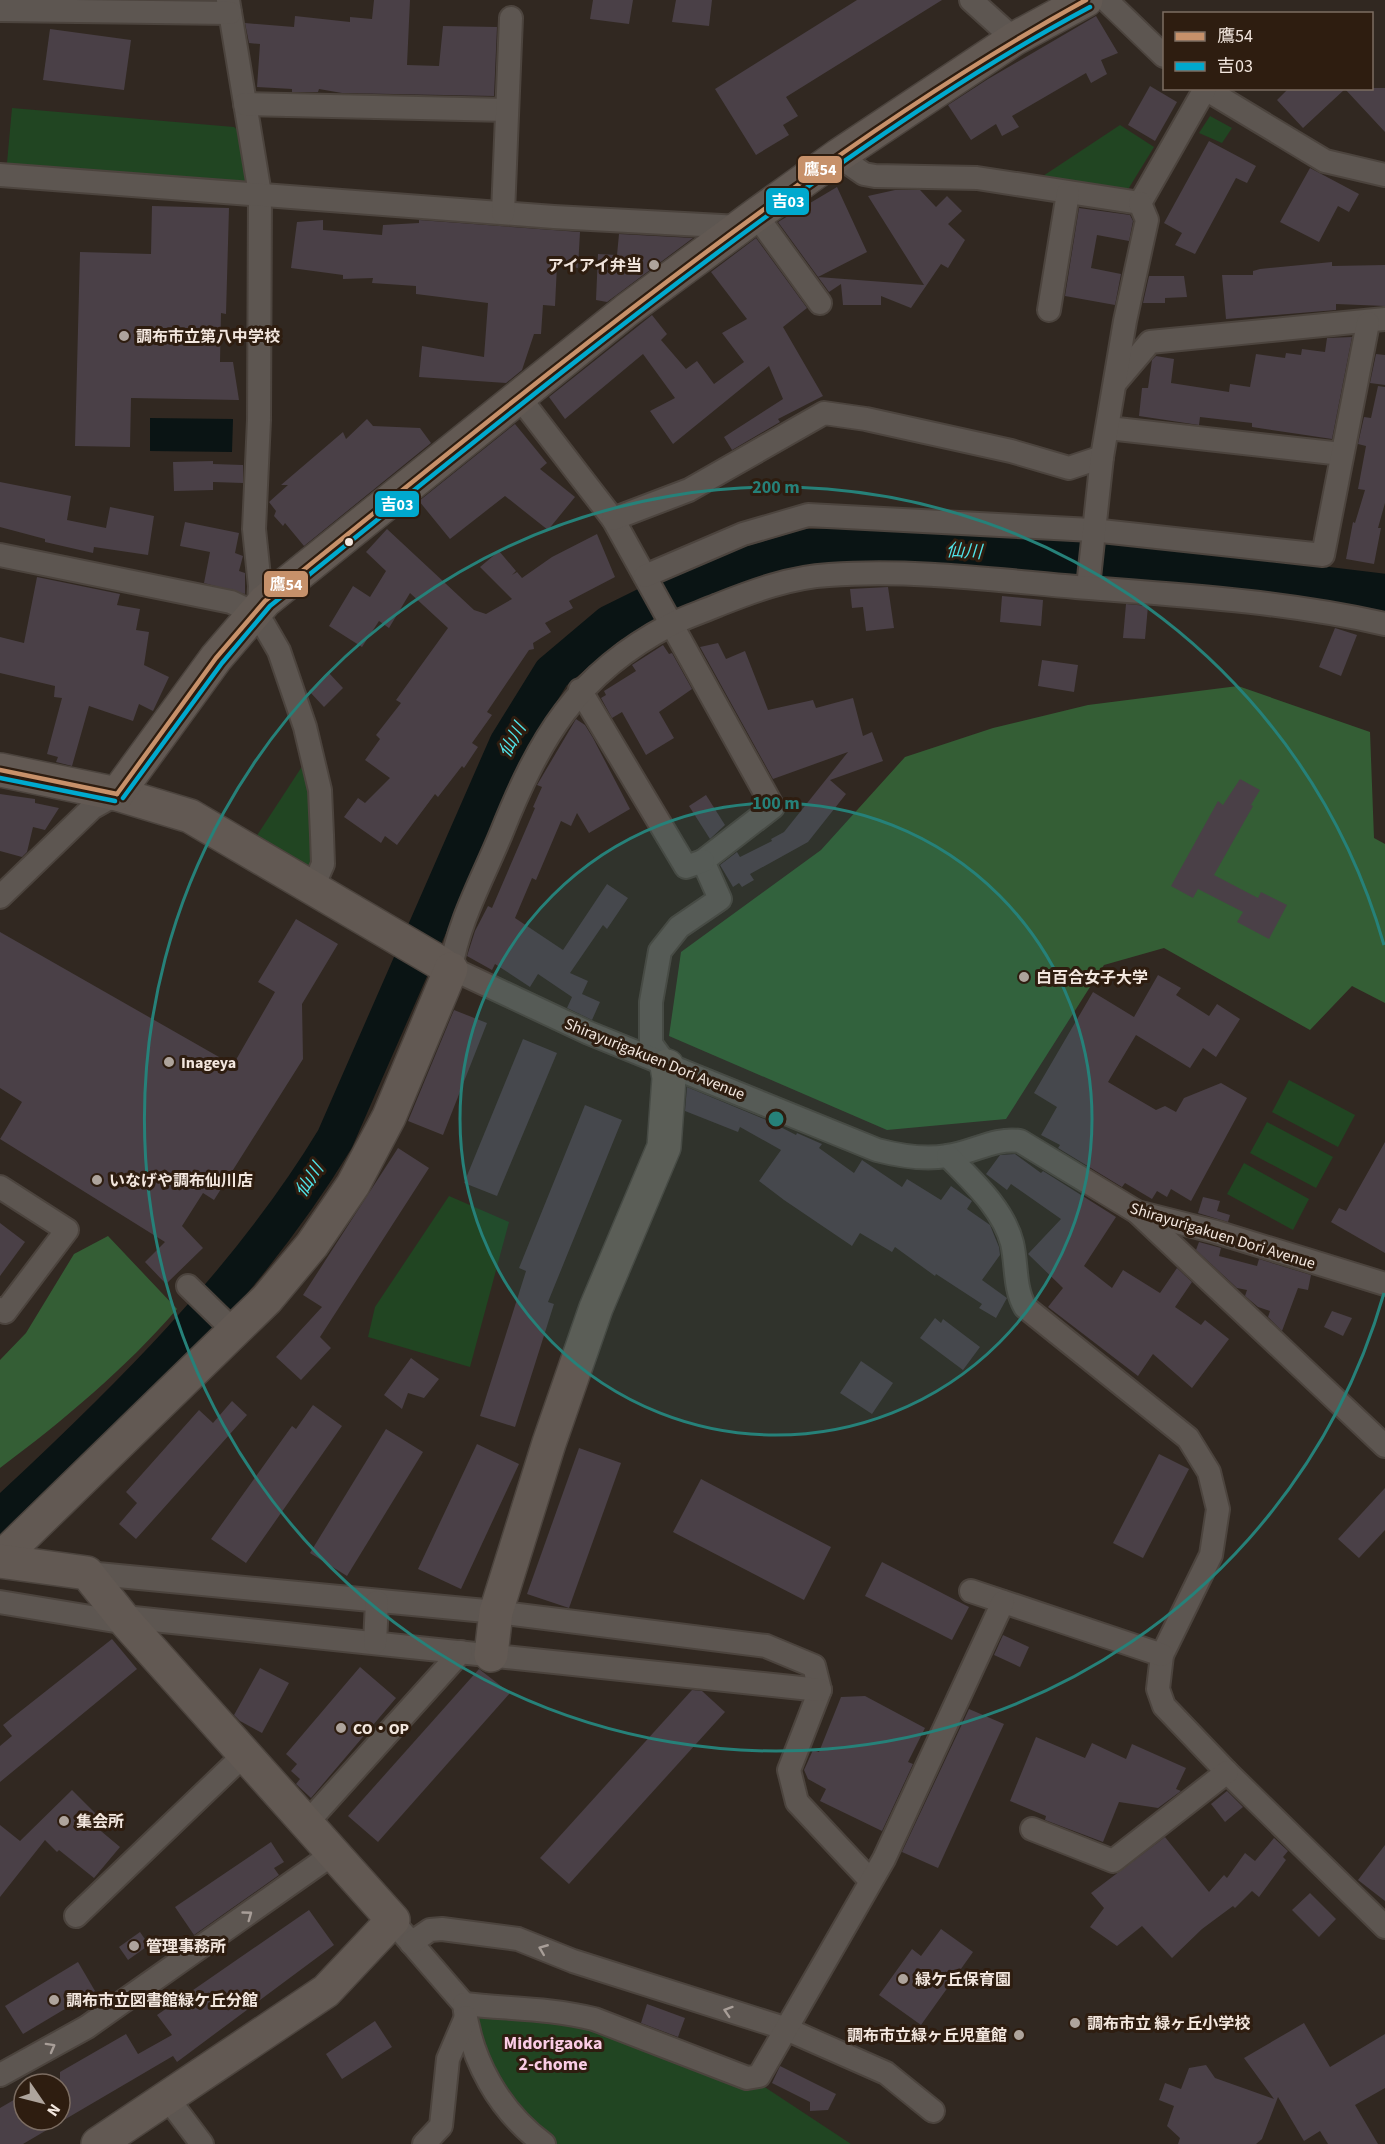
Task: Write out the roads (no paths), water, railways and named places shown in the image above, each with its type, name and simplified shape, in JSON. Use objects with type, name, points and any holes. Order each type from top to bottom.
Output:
[{"type":"street","points":[[971,0],[1014,39]]},
{"type":"street","points":[[0,897],[92,808],[117,794],[209,667],[256,610],[627,310],[748,221],[838,156],[1014,39],[1086,0]]},
{"type":"street","points":[[1106,0],[1163,55]]},
{"type":"street","points":[[0,10],[229,6],[260,194],[259,420],[254,529],[260,586],[256,610],[279,651],[305,727],[320,790],[323,864],[312,889]]},
{"type":"street","points":[[503,213],[511,18]]},
{"type":"street","points":[[1140,203],[1204,90]]},
{"type":"street","points":[[1207,90],[1325,161],[1385,175]]},
{"type":"street","points":[[245,104],[507,110]]},
{"type":"street","points":[[838,156],[864,174],[875,176],[977,178],[1140,203]]},
{"type":"street","points":[[0,175],[503,213],[748,221],[820,303]]},
{"type":"street","points":[[1049,310],[1068,193]]},
{"type":"street","points":[[1089,581],[1102,457],[1125,321],[1147,220],[1140,203]]},
{"type":"street","points":[[645,576],[743,534],[808,515],[1323,555],[1342,454],[1376,321],[1150,342],[1115,383]]},
{"type":"street","points":[[519,397],[613,519],[773,807],[703,861],[686,867],[580,690]]},
{"type":"street","points":[[613,519],[689,490],[824,413],[866,419],[999,448],[1069,468],[1102,457]]},
{"type":"street","points":[[1108,428],[1342,454]]},
{"type":"street","points":[[0,555],[231,602],[256,610]]},
{"type":"street","points":[[0,1560],[228,1325],[267,1299],[312,1245],[353,1185],[389,1117],[446,966],[523,780],[558,718],[580,690],[668,620],[790,581],[828,575],[1089,581],[1321,610],[1385,624]]},
{"type":"street","name":"Shirayurigakuen Dori Avenue","points":[[0,770],[117,794],[189,816],[446,966],[667,1065],[757,1099],[878,1150],[902,1157],[948,1156],[1009,1139],[1020,1141],[1137,1212],[1216,1232],[1385,1284]]},
{"type":"street","points":[[307,1823],[476,1653],[496,1612],[549,1443],[596,1308],[664,1147],[667,1065],[651,1044],[651,1002],[660,951],[679,927],[720,899],[703,861]]},
{"type":"street","points":[[948,1156],[1002,1218],[1012,1243],[1017,1286],[1025,1307],[1188,1438],[1209,1473],[1218,1509],[1211,1555],[1162,1655],[1158,1689],[1164,1706],[1227,1772],[1385,1927]]},
{"type":"street","points":[[0,1187],[67,1230],[4,1312],[0,1309]]},
{"type":"street","points":[[1137,1212],[1385,1446]]},
{"type":"street","points":[[188,1286],[228,1325]]},
{"type":"street","points":[[0,1560],[87,1573],[496,1612],[766,1646],[814,1666],[820,1690],[789,1770],[797,1802],[870,1880]]},
{"type":"street","points":[[87,1573],[127,1623],[402,1931],[465,2011],[483,2072],[523,2126],[544,2144]]},
{"type":"street","points":[[971,1591],[1162,1655]]},
{"type":"street","points":[[0,1602],[127,1623],[134,1618],[820,1690]]},
{"type":"street","points":[[375,1643],[377,1602]]},
{"type":"street","points":[[465,2011],[551,2010],[594,2019],[747,2078],[759,2076],[784,2028],[884,1859],[1003,1602]]},
{"type":"street","points":[[76,1916],[245,1754]]},
{"type":"street","points":[[1032,1828],[1113,1861],[1227,1772]]},
{"type":"street","points":[[0,2075],[87,2027],[334,1853]]},
{"type":"street","points":[[98,2144],[326,1991],[402,1931],[442,1929],[518,1939],[573,1961],[784,2028],[886,2073],[933,2111]]},
{"type":"street","points":[[424,2144],[441,2126],[448,2059],[465,2011]]},
{"type":"street","points":[[168,2099],[202,2144]]},
{"type":"waterway","name":"仙川","points":[[0,1519],[92,1432],[181,1340],[263,1243],[301,1192],[335,1139],[508,744],[552,673],[610,624],[697,581],[807,548],[897,547],[1118,560],[1385,593]]},
{"type":"place","name":"アイアイ弁当","points":[[654,265]]},
{"type":"place","name":"調布市立第八中学校","points":[[124,336]]},
{"type":"place","name":"白百合女子大学","points":[[1024,977]]},
{"type":"place","name":"Inageya","points":[[169,1062]]},
{"type":"place","name":"いなげや調布仙川店","points":[[97,1180]]},
{"type":"place","name":"CO・OP","points":[[341,1728]]},
{"type":"place","name":"集会所","points":[[64,1821]]},
{"type":"place","name":"管理事務所","points":[[134,1946]]},
{"type":"place","name":"緑ケ丘保育園","points":[[903,1979]]},
{"type":"place","name":"調布市立図書館緑ケ丘分館","points":[[54,2000]]},
{"type":"place","name":"調布市立 緑ヶ丘小学校","points":[[1075,2023]]},
{"type":"place","name":"調布市立緑ヶ丘児童館","points":[[1019,2035]]},
{"type":"district","name":"Midorigaoka 2-chome","points":[[553,2053]]}]
